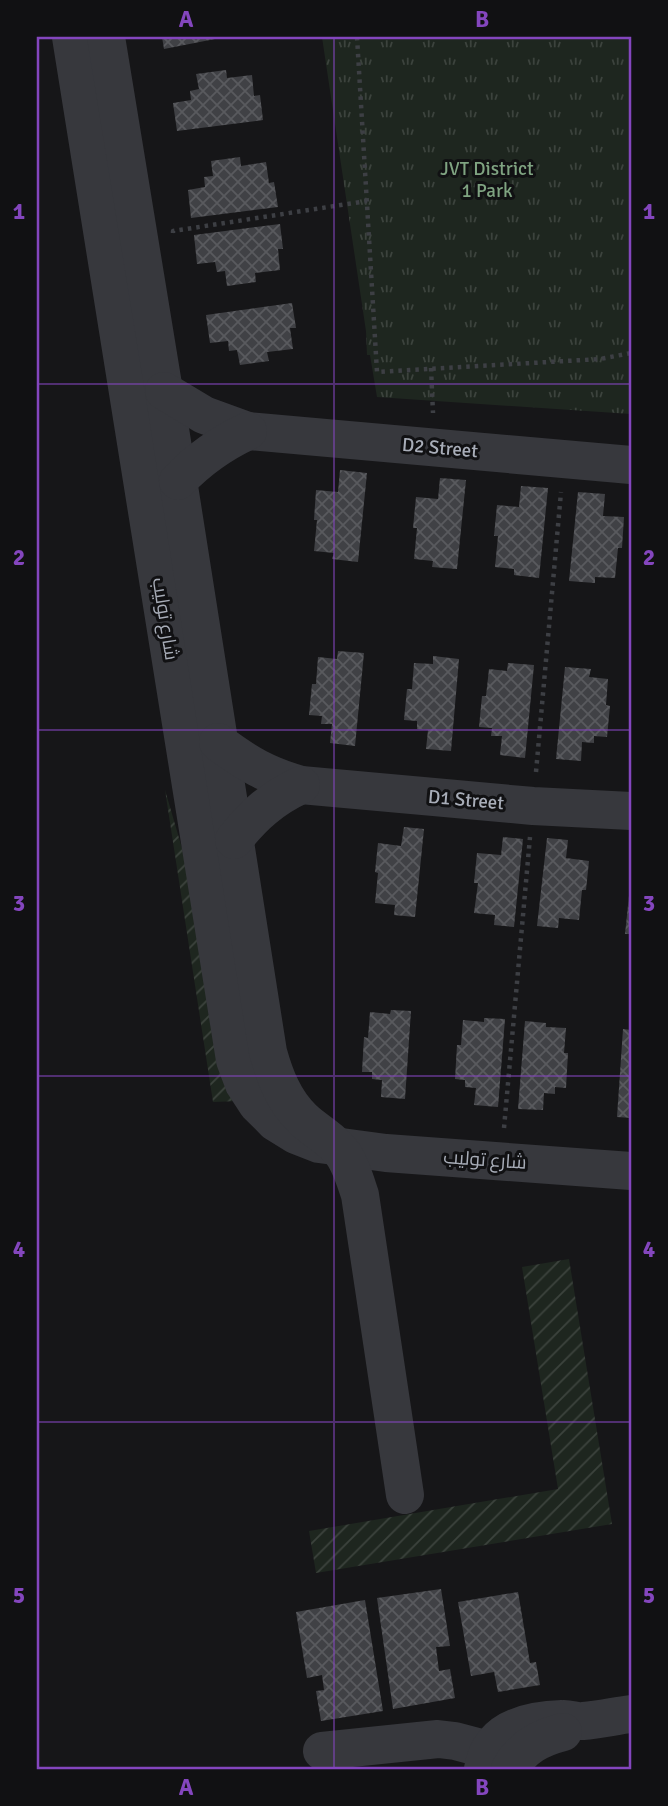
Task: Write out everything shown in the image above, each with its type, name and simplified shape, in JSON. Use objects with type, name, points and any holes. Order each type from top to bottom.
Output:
[{"type":"street","name":"شارع توليب","points":[[71,37],[235,1060],[244,1084],[257,1104],[275,1122],[296,1135],[319,1144],[386,1153],[631,1171]]},
{"type":"street","name":"شارع توليب","points":[[106,37],[268,1052],[275,1077],[286,1099],[302,1119],[338,1148]]},
{"type":"street","name":"D2 Street","points":[[164,391],[204,415],[248,431],[631,465]]},
{"type":"street","points":[[178,481],[209,451],[248,431]]},
{"type":"street","name":"D1 Street","points":[[219,742],[257,769],[301,785],[533,806],[631,811]]},
{"type":"street","points":[[234,840],[257,813],[278,797],[301,785]]},
{"type":"street","points":[[338,1148],[360,1195],[405,1495]]},
{"type":"street","points":[[360,1195],[386,1153]]},
{"type":"street","points":[[494,1763],[497,1738],[518,1726],[562,1718],[580,1722],[631,1714]]},
{"type":"street","points":[[322,1751],[438,1739],[472,1745],[494,1763]]},
{"type":"path","points":[[357,37],[377,372],[600,359],[631,353]]},
{"type":"path","points":[[142,257],[176,253],[173,231],[367,201]]},
{"type":"path","points":[[431,369],[434,448]]},
{"type":"green space","name":"JVT District 1 Park","points":[[322,37],[631,37],[631,414],[377,397],[370,355],[367,355],[366,331]]},
{"type":"green space","points":[[165,790],[207,934],[240,1101],[213,1102]]},
{"type":"green space","points":[[569,1259],[612,1524],[316,1573],[309,1531],[558,1489],[522,1267]]},
{"type":"building","points":[[162,37],[220,37],[220,38],[164,49]]},
{"type":"building","points":[[226,70],[227,78],[252,75],[254,96],[260,95],[263,120],[177,131],[173,103],[191,100],[190,91],[199,89],[196,74]]},
{"type":"building","points":[[240,157],[241,166],[266,162],[269,183],[274,182],[278,207],[191,218],[188,190],[205,187],[204,177],[213,176],[211,161]]},
{"type":"building","points":[[280,224],[283,249],[278,249],[280,270],[255,273],[256,282],[227,286],[225,271],[217,272],[215,262],[197,264],[194,235]]},
{"type":"building","points":[[292,303],[296,328],[290,328],[293,349],[267,352],[269,361],[240,365],[237,350],[229,351],[228,341],[210,343],[206,315]]},
{"type":"building","points":[[340,470],[367,473],[358,562],[332,559],[334,553],[314,551],[316,490],[338,492]]},
{"type":"building","points":[[440,478],[466,480],[457,569],[432,567],[433,561],[414,559],[416,497],[438,499]]},
{"type":"building","points":[[521,486],[548,488],[539,578],[514,575],[514,569],[495,567],[497,505],[519,507]]},
{"type":"building","points":[[578,492],[605,494],[603,516],[624,517],[622,548],[618,548],[615,578],[595,577],[595,583],[569,581]]},
{"type":"building","points":[[338,651],[364,653],[355,746],[330,743],[332,724],[321,724],[322,716],[309,715],[312,684],[316,684],[318,657],[337,659]]},
{"type":"building","points":[[433,656],[459,659],[451,751],[426,749],[428,730],[417,729],[417,721],[404,720],[407,689],[412,689],[414,663],[433,664]]},
{"type":"building","points":[[508,663],[534,665],[525,758],[500,755],[502,736],[491,736],[492,728],[479,727],[482,696],[486,696],[489,669],[507,671]]},
{"type":"building","points":[[565,667],[591,669],[589,677],[608,679],[606,705],[610,706],[607,737],[594,736],[594,743],[582,742],[581,761],[556,759]]},
{"type":"building","points":[[404,827],[424,829],[415,917],[394,915],[395,905],[375,903],[378,843],[401,846]]},
{"type":"building","points":[[503,837],[523,839],[514,927],[494,925],[495,915],[474,913],[478,883],[474,883],[477,853],[501,855]]},
{"type":"building","points":[[547,838],[568,840],[566,858],[589,861],[579,920],[559,918],[558,928],[537,926]]},
{"type":"building","points":[[629,896],[631,934],[625,934]]},
{"type":"building","points":[[391,1010],[411,1011],[405,1099],[381,1097],[382,1080],[372,1079],[372,1072],[362,1072],[364,1037],[368,1038],[370,1012],[390,1014]]},
{"type":"building","points":[[484,1018],[505,1019],[498,1107],[474,1105],[476,1088],[465,1087],[465,1080],[455,1079],[457,1045],[461,1045],[463,1020],[484,1022]]},
{"type":"building","points":[[525,1021],[546,1023],[546,1027],[566,1028],[566,1088],[555,1087],[555,1094],[544,1093],[543,1110],[518,1109]]},
{"type":"building","points":[[623,1029],[631,1030],[631,1118],[617,1117]]},
{"type":"building","points":[[441,1589],[450,1646],[436,1647],[439,1671],[450,1669],[455,1698],[393,1709],[377,1598]]},
{"type":"building","points":[[518,1592],[530,1663],[536,1662],[540,1685],[498,1692],[494,1672],[471,1676],[458,1602]]},
{"type":"building","points":[[365,1600],[383,1711],[321,1721],[316,1691],[324,1690],[322,1675],[307,1678],[296,1612]]}]
